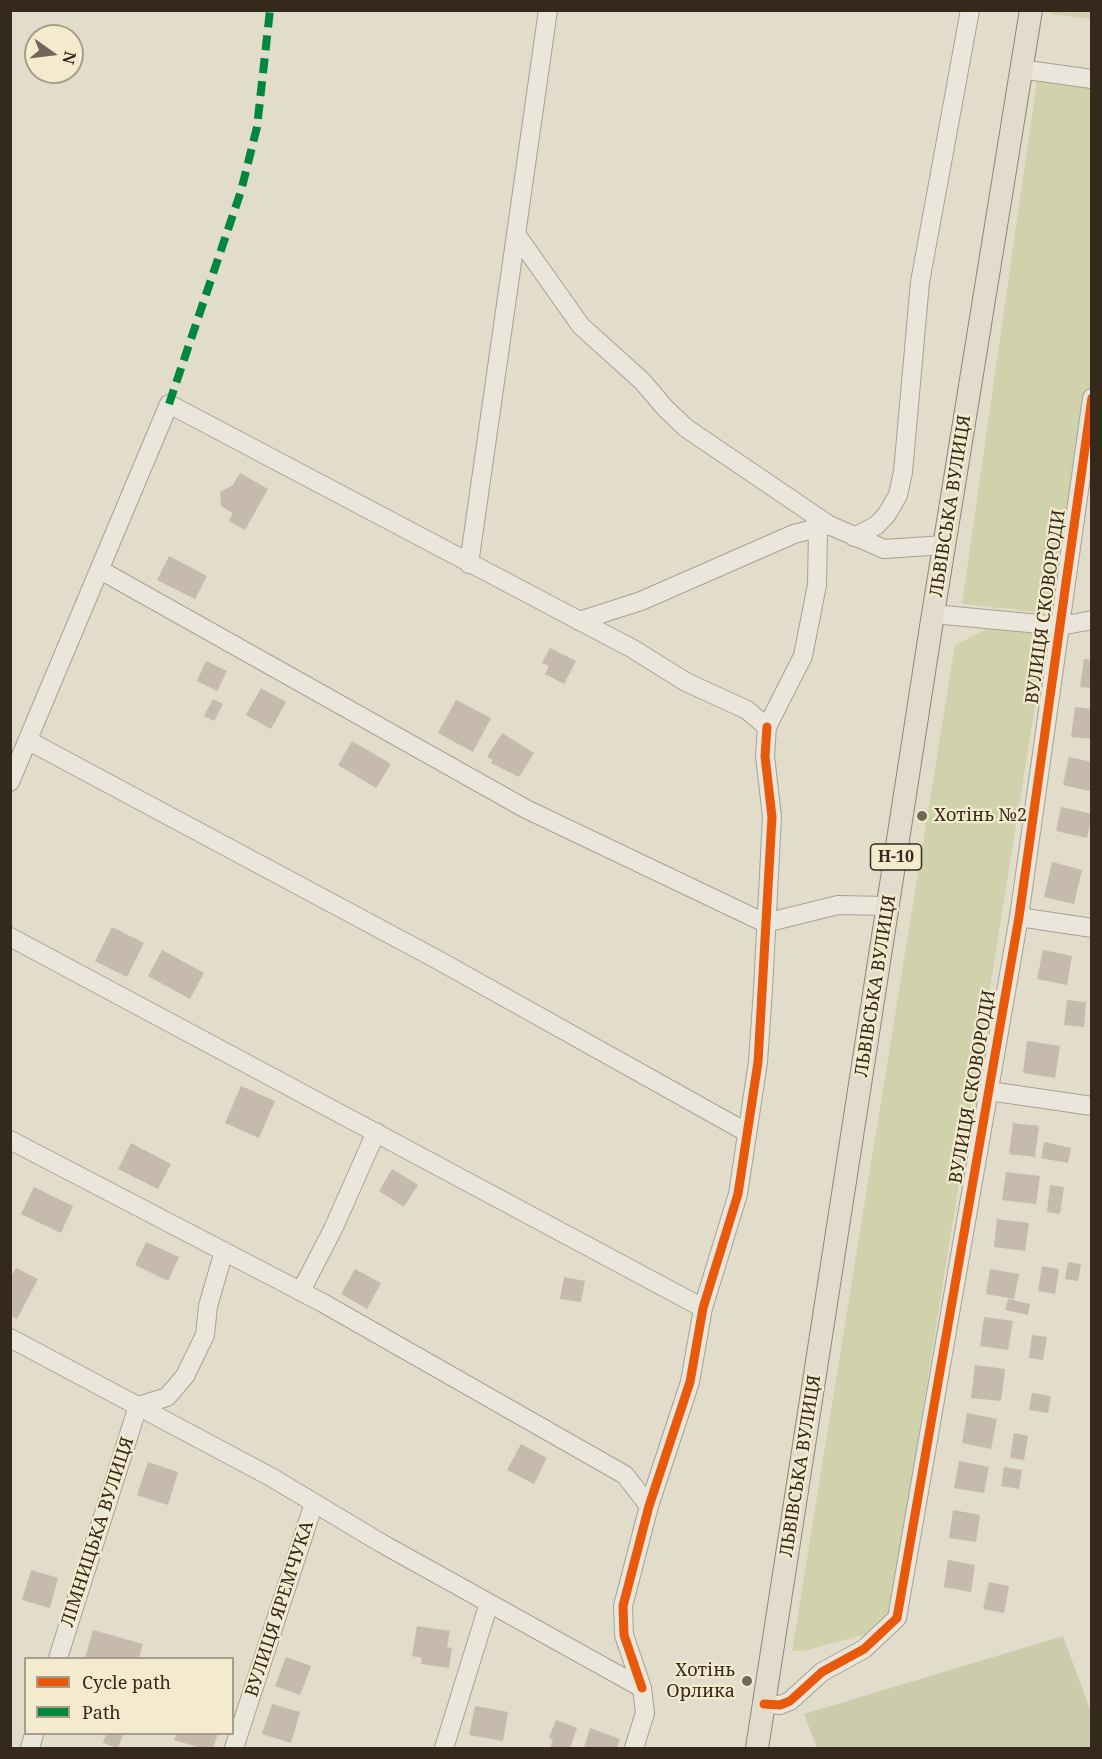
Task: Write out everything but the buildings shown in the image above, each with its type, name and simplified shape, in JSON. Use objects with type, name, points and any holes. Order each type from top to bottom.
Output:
[{"type":"main road","name":"ЛЬВІВСЬКА ВУЛИЦЯ","points":[[757,1749],[933,614],[1031,10]]},
{"type":"street","points":[[469,564],[518,237],[548,10]]},
{"type":"street","points":[[854,537],[877,525],[898,495],[903,472],[920,282],[970,10]]},
{"type":"street","points":[[1020,69],[1092,79]]},
{"type":"street","points":[[518,237],[582,326],[642,381],[666,409],[687,428],[824,526],[884,549],[944,545]]},
{"type":"street","name":"ВУЛИЦЯ СКОВОРОДИ","points":[[764,1704],[780,1705],[789,1701],[822,1672],[864,1649],[897,1618],[1019,917],[1092,398]]},
{"type":"street","points":[[10,782],[102,571],[169,404],[633,649],[686,682],[747,710],[767,727]]},
{"type":"street","points":[[579,621],[641,601],[794,534],[824,526]]},
{"type":"street","points":[[634,1749],[645,1713],[642,1688],[624,1635],[623,1606],[649,1506],[690,1382],[703,1308],[738,1194],[758,1062],[772,817],[765,756],[767,727],[803,656],[817,585],[824,526]]},
{"type":"street","points":[[102,571],[526,808],[765,923],[838,905],[889,906]]},
{"type":"street","points":[[933,614],[1061,626],[1092,620]]},
{"type":"street","points":[[29,741],[438,960],[746,1132]]},
{"type":"street","points":[[1019,917],[1092,928]]},
{"type":"street","points":[[10,937],[703,1308]]},
{"type":"street","points":[[989,1091],[1092,1106]]},
{"type":"street","points":[[301,1291],[334,1227],[376,1132]]},
{"type":"street","points":[[10,1140],[301,1291],[625,1475],[649,1506]]},
{"type":"street","points":[[138,1406],[167,1397],[186,1376],[205,1335],[208,1306],[224,1251]]},
{"type":"street","points":[[10,1338],[314,1503],[642,1688]]},
{"type":"street","name":"ЛІМНИЦЬКА ВУЛИЦЯ","points":[[59,1657],[138,1406]]},
{"type":"street","name":"ВУЛИЦЯ ЯРЕМЧУКА","points":[[234,1749],[314,1503]]},
{"type":"street","points":[[444,1749],[489,1603]]},
{"type":"green space","points":[[1051,11],[1091,11],[1091,19],[1050,14]]},
{"type":"green space","points":[[1037,80],[1091,88],[1091,387],[1057,614],[962,604]]},
{"type":"green space","points":[[997,624],[1047,631],[888,1628],[804,1651],[792,1651],[955,645]]},
{"type":"green space","points":[[1063,1636],[1091,1712],[1091,1748],[817,1748],[804,1714]]},
{"type":"marked path","points":[[169,404],[241,191],[257,127],[270,10]]},
{"type":"cycle path","points":[[764,1704],[780,1705],[790,1701],[822,1672],[864,1649],[897,1618],[1019,917],[1092,398]]},
{"type":"cycle path","points":[[642,1688],[624,1635],[623,1606],[649,1506],[690,1382],[703,1308],[738,1194],[758,1062],[772,817],[765,756],[767,727]]},
{"type":"place","name":"Хотінь №2","points":[[922,816]]},
{"type":"place","name":"Хотінь Орлика","points":[[747,1681]]}]
